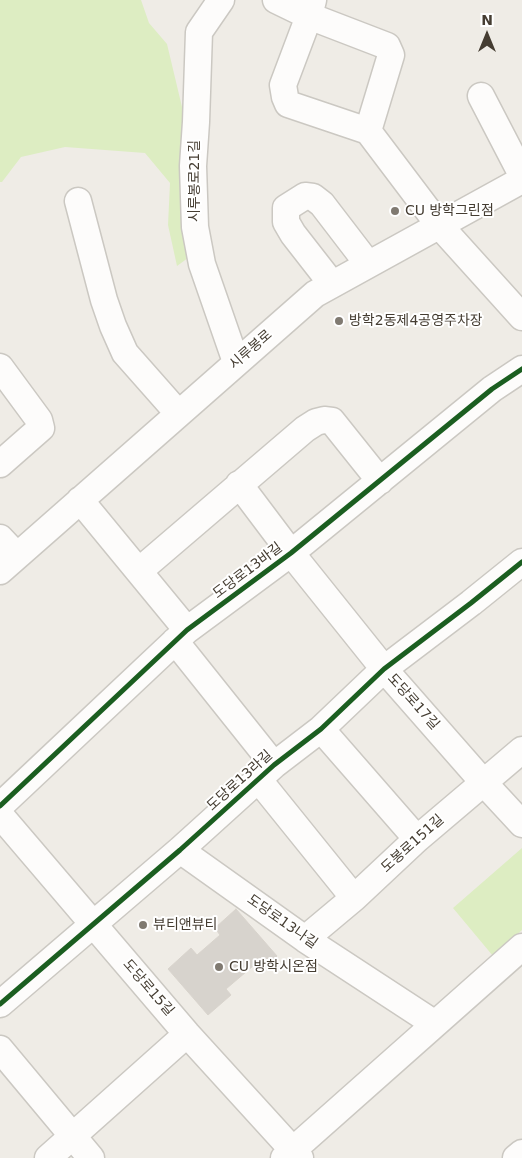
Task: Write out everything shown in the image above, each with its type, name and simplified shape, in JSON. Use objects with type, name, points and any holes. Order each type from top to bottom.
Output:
[{"type":"street","name":"시루봉로21길","points":[[221,0],[199,32],[193,166],[194,219],[202,264],[236,362]]},
{"type":"street","points":[[276,0],[311,8],[387,46],[391,55],[368,131]]},
{"type":"street","points":[[311,8],[283,84],[288,104],[368,131],[438,225],[522,317]]},
{"type":"street","points":[[481,96],[522,175]]},
{"type":"street","name":"시루봉로","points":[[6,555],[80,500],[315,294],[522,180]]},
{"type":"street","points":[[332,284],[293,234],[286,222],[286,208],[305,196],[312,197],[322,204],[368,264]]},
{"type":"street","points":[[78,201],[104,300],[125,353],[178,413]]},
{"type":"street","points":[[0,367],[39,420],[41,428],[0,464]]},
{"type":"street","name":"도당로13바길","points":[[0,806],[181,636],[290,553],[492,389],[522,369]]},
{"type":"street","points":[[138,571],[239,484],[316,422],[332,421],[380,481]]},
{"type":"street","name":"도당로17길","points":[[239,484],[290,553],[384,669],[522,824]]},
{"type":"street","points":[[80,500],[138,571],[266,772],[354,898]]},
{"type":"street","name":"도당로13라길","points":[[0,1004],[180,850],[266,772],[321,728],[384,669],[522,562]]},
{"type":"street","points":[[321,728],[417,839]]},
{"type":"street","name":"도봉로151길","points":[[305,938],[354,898],[417,839],[522,750]]},
{"type":"street","name":"도당로15길","points":[[0,815],[292,1155]]},
{"type":"street","name":"도당로13나길","points":[[180,850],[305,938],[435,1024]]},
{"type":"street","points":[[292,1155],[522,947]]},
{"type":"street","points":[[48,1158],[187,1034]]},
{"type":"street","points":[[0,1049],[91,1158]]},
{"type":"street","points":[[516,1158],[522,1153]]},
{"type":"green space","points":[[0,0],[141,0],[149,23],[167,44],[182,107],[192,255],[177,266],[168,225],[170,183],[145,153],[65,147],[21,157],[2,182],[0,182]]},
{"type":"green space","points":[[522,848],[522,930],[493,956],[453,908]]},
{"type":"building","points":[[236,909],[277,956],[259,973],[253,966],[226,989],[231,995],[208,1015],[168,969],[191,948],[197,955],[220,935],[215,928]]},
{"type":"cycle path","points":[[0,806],[187,630],[291,553],[492,389],[522,369]]},
{"type":"cycle path","points":[[0,1004],[180,850],[274,765],[321,729],[384,669],[522,562]]},
{"type":"place","name":"CU 방학그린점","points":[[395,211]]},
{"type":"place","name":"방학2동제4공영주차장","points":[[339,321]]},
{"type":"place","name":"뷰티앤뷰티","points":[[143,925]]},
{"type":"place","name":"CU 방학시온점","points":[[219,967]]}]
